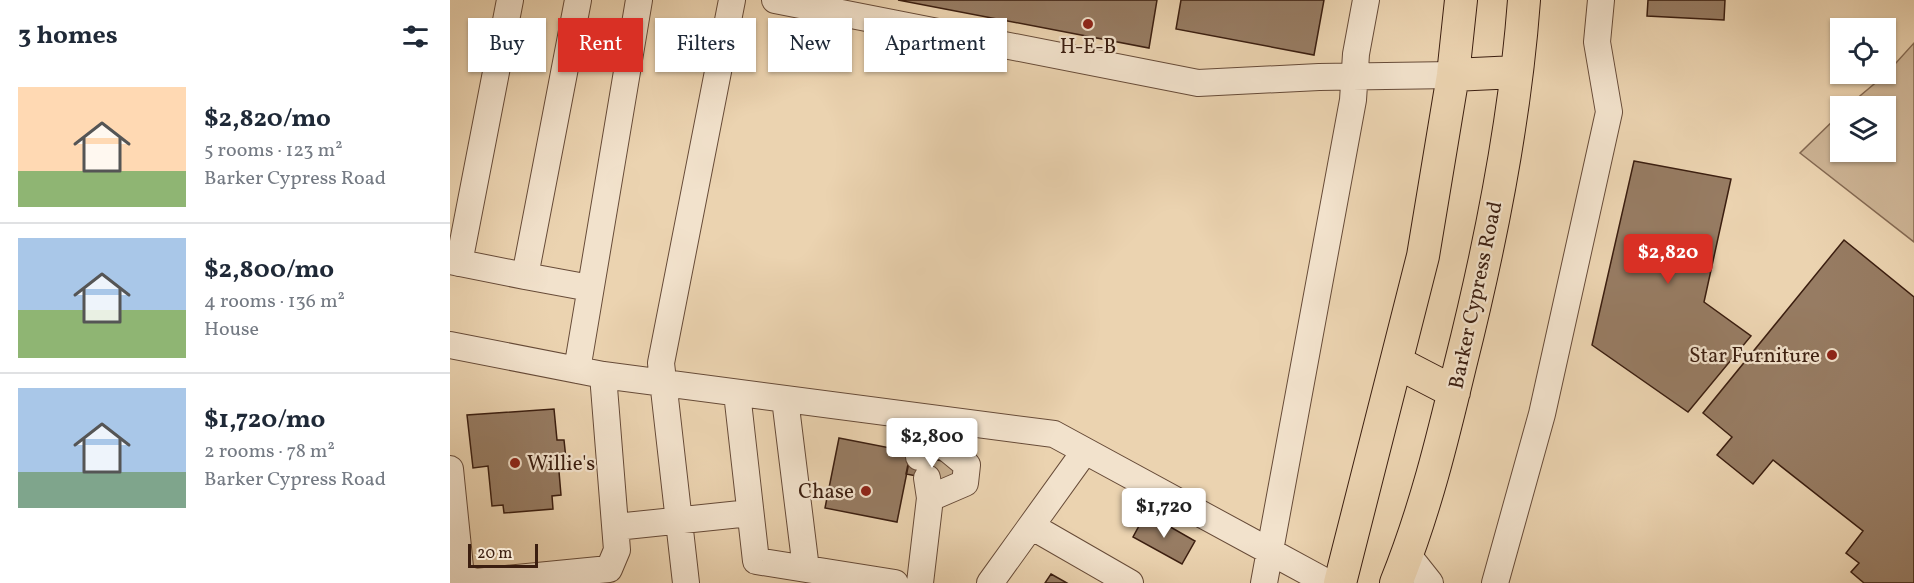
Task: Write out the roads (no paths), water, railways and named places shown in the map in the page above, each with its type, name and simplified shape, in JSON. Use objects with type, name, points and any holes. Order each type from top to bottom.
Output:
[{"type":"main road","points":[[1340,583],[1398,363],[1423,256],[1453,75],[1461,0]]},
{"type":"main road","name":"Barker Cypress Road","points":[[1396,583],[1425,509],[1478,296],[1516,72],[1524,0]]},
{"type":"main road","points":[[1453,75],[1516,72]]},
{"type":"main road","points":[[1398,363],[1454,392]]},
{"type":"lane","points":[[510,0],[454,262],[590,288]]},
{"type":"lane","points":[[525,276],[578,0]]},
{"type":"lane","points":[[577,370],[639,0]]},
{"type":"lane","points":[[686,583],[661,363],[732,0]]},
{"type":"lane","points":[[775,0],[1198,83],[1354,76],[1453,75]]},
{"type":"lane","points":[[1264,583],[1353,100],[1354,76],[1366,0]]},
{"type":"lane","points":[[1495,583],[1542,414],[1609,112],[1597,42],[1600,0]]},
{"type":"lane","points":[[450,345],[603,375],[785,399],[935,465],[1054,434],[1328,583]]},
{"type":"lane","points":[[450,469],[454,544],[461,577],[475,582],[609,569],[617,550],[603,375]]},
{"type":"lane","points":[[737,393],[756,561],[895,583]]},
{"type":"lane","points":[[785,399],[806,569]]},
{"type":"lane","points":[[990,583],[1084,451]]},
{"type":"lane","points":[[920,583],[935,465]]},
{"type":"lane","points":[[616,527],[750,513]]},
{"type":"lane","points":[[1030,526],[1130,583]]},
{"type":"lane","points":[[1407,555],[1430,583]]},
{"type":"tunnel","points":[[939,480],[943,462]]},
{"type":"place","name":"H-E-B","points":[[1088,24]]},
{"type":"place","name":"Star Furniture","points":[[1832,355]]},
{"type":"place","name":"Willie's","points":[[515,463]]},
{"type":"place","name":"Chase","points":[[866,491]]}]
